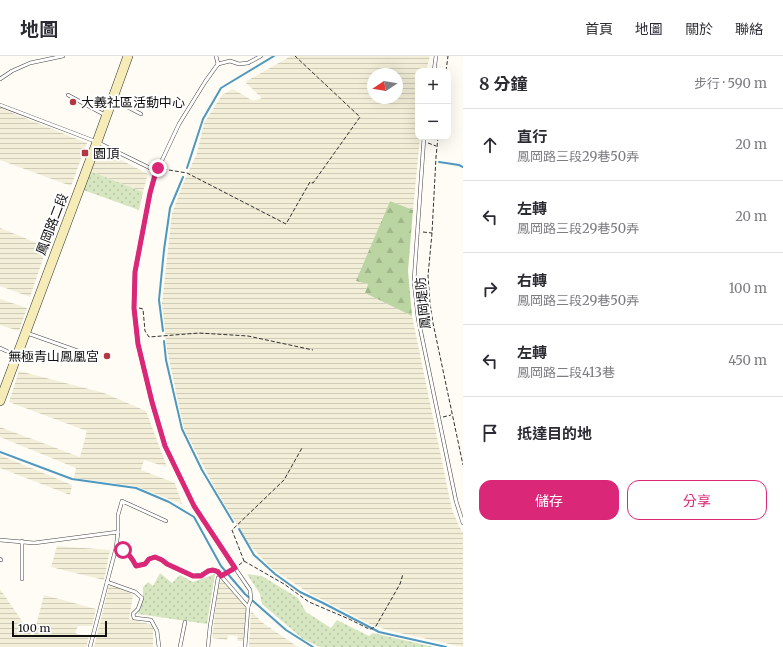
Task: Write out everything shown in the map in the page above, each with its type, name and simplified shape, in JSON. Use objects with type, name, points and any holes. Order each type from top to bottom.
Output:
[{"type":"street","name":"鳳岡路二段","points":[[0,401],[128,56]]},
{"type":"lane","points":[[0,79],[12,71],[30,63],[63,56]]},
{"type":"lane","points":[[216,56],[218,64]]},
{"type":"lane","points":[[245,647],[248,607],[251,599],[250,590],[194,506],[165,446],[152,402],[140,351],[134,308],[135,272],[150,193],[155,175],[179,124],[204,82],[218,64],[230,62],[239,64],[248,63],[260,56]]},
{"type":"lane","points":[[434,68],[436,56]]},
{"type":"lane","points":[[68,95],[107,116]]},
{"type":"lane","points":[[113,99],[141,114]]},
{"type":"lane","points":[[0,105],[97,142],[152,169],[158,168]]},
{"type":"lane","points":[[423,142],[416,231],[414,281],[419,326],[456,501],[463,523]]},
{"type":"lane","points":[[25,333],[92,356]]},
{"type":"lane","points":[[0,348],[17,356]]},
{"type":"lane","points":[[90,647],[116,548],[118,515],[122,501],[166,521]]},
{"type":"lane","points":[[0,540],[34,543],[118,532]]},
{"type":"lane","points":[[22,542],[22,579]]},
{"type":"lane","points":[[116,548],[126,552],[133,559],[136,566],[145,564],[149,559],[155,557],[193,576],[201,576],[208,571],[213,570],[218,572],[248,607]]},
{"type":"lane","points":[[208,647],[218,578],[235,568]]},
{"type":"lane","points":[[107,582],[135,592],[142,598],[138,609],[134,614],[134,618],[151,620],[157,631],[159,647]]},
{"type":"lane","points":[[180,647],[185,622]]},
{"type":"path","points":[[158,168],[187,173],[286,224],[310,182],[313,183],[360,117],[295,56]]},
{"type":"path","points":[[446,68],[448,56]]},
{"type":"path","name":"鳳岡堤防","points":[[438,140],[428,276],[430,302],[433,323],[463,465]]},
{"type":"path","points":[[423,142],[437,146]]},
{"type":"path","points":[[416,231],[432,233]]},
{"type":"path","points":[[134,308],[143,309],[144,331],[149,337],[199,333],[248,336],[313,350]]},
{"type":"path","points":[[419,326],[433,323]]},
{"type":"path","points":[[438,418],[453,415]]},
{"type":"path","points":[[302,448],[284,480],[232,530],[244,561],[284,584],[309,602],[344,616],[368,629],[376,626],[400,584],[403,574]]},
{"type":"path","points":[[235,568],[244,561]]},
{"type":"shaded area","points":[[291,56],[430,56],[427,68],[415,68],[415,140],[420,140],[413,210],[390,201],[357,281],[368,284],[365,293],[412,316],[452,510],[463,533],[463,647],[391,631],[372,625],[309,593],[271,568],[249,544],[216,490],[184,429],[167,350],[162,303],[172,213],[197,153],[204,123],[222,95],[233,89],[253,101],[262,98],[245,82]]},
{"type":"shaded area","points":[[0,108],[87,143],[71,186],[0,160]]},
{"type":"shaded area","points":[[98,148],[148,174],[143,192],[90,171]]},
{"type":"shaded area","points":[[0,228],[47,247],[30,297],[0,286]]},
{"type":"shaded area","points":[[0,299],[27,308],[19,331],[0,325]]},
{"type":"shaded area","points":[[19,371],[104,393],[146,411],[167,467],[144,460],[141,470],[175,483],[182,504],[135,486],[74,478],[76,468],[0,437],[0,427],[80,457],[87,431],[9,402]]},
{"type":"shaded area","points":[[0,455],[72,485],[70,495],[0,468]]},
{"type":"shaded area","points":[[57,546],[110,550],[104,580],[51,567]]},
{"type":"shaded area","points":[[223,580],[246,607],[243,641],[237,641],[238,636],[228,635],[227,640],[212,638],[219,581]]},
{"type":"shaded area","points":[[110,582],[133,595],[129,619],[153,625],[153,647],[94,647]]},
{"type":"shaded area","points":[[0,589],[33,637],[44,595],[96,609],[92,626],[78,626],[75,633],[89,637],[86,647],[0,647]]},
{"type":"shaded area","points":[[251,611],[263,623],[298,647],[249,647]]},
{"type":"green space","points":[[90,171],[143,192],[139,210],[83,190]]},
{"type":"green space","points":[[390,201],[413,210],[408,271],[412,316],[365,293],[368,284],[356,281]]},
{"type":"green space","points":[[160,573],[172,583],[180,575],[193,582],[215,574],[207,624],[138,614],[143,598],[143,587],[148,582],[153,586]]},
{"type":"green space","points":[[247,574],[262,576],[298,598],[306,612],[331,628],[337,620],[369,636],[373,633],[434,647],[320,647],[303,639],[262,604],[260,594]]},
{"type":"waterway","points":[[187,168],[203,119],[221,88],[274,56]]},
{"type":"waterway","points":[[439,162],[463,167]]},
{"type":"waterway","points":[[163,331],[159,300],[164,250],[170,208],[183,177]]},
{"type":"waterway","points":[[164,341],[166,360],[182,429],[202,470],[233,522]]},
{"type":"waterway","points":[[0,452],[72,479],[136,488],[169,502],[194,517],[221,566],[245,594],[286,630],[313,647]]},
{"type":"waterway","points":[[239,529],[254,555],[275,574],[300,592],[379,632],[446,647]]},
{"type":"place","name":"大義社區活動中心","points":[[73,102]]},
{"type":"place","name":"園頂","points":[[85,153]]},
{"type":"place","name":"無極青山鳳凰宮","points":[[107,356]]},
{"type":"route","points":[[123,550],[133,559],[136,566],[145,564],[149,559],[155,557],[193,576],[201,576],[208,571],[213,570],[218,572],[221,576],[235,568],[194,506],[165,446],[152,402],[138,344],[134,308],[135,272],[150,193],[158,168]]}]
